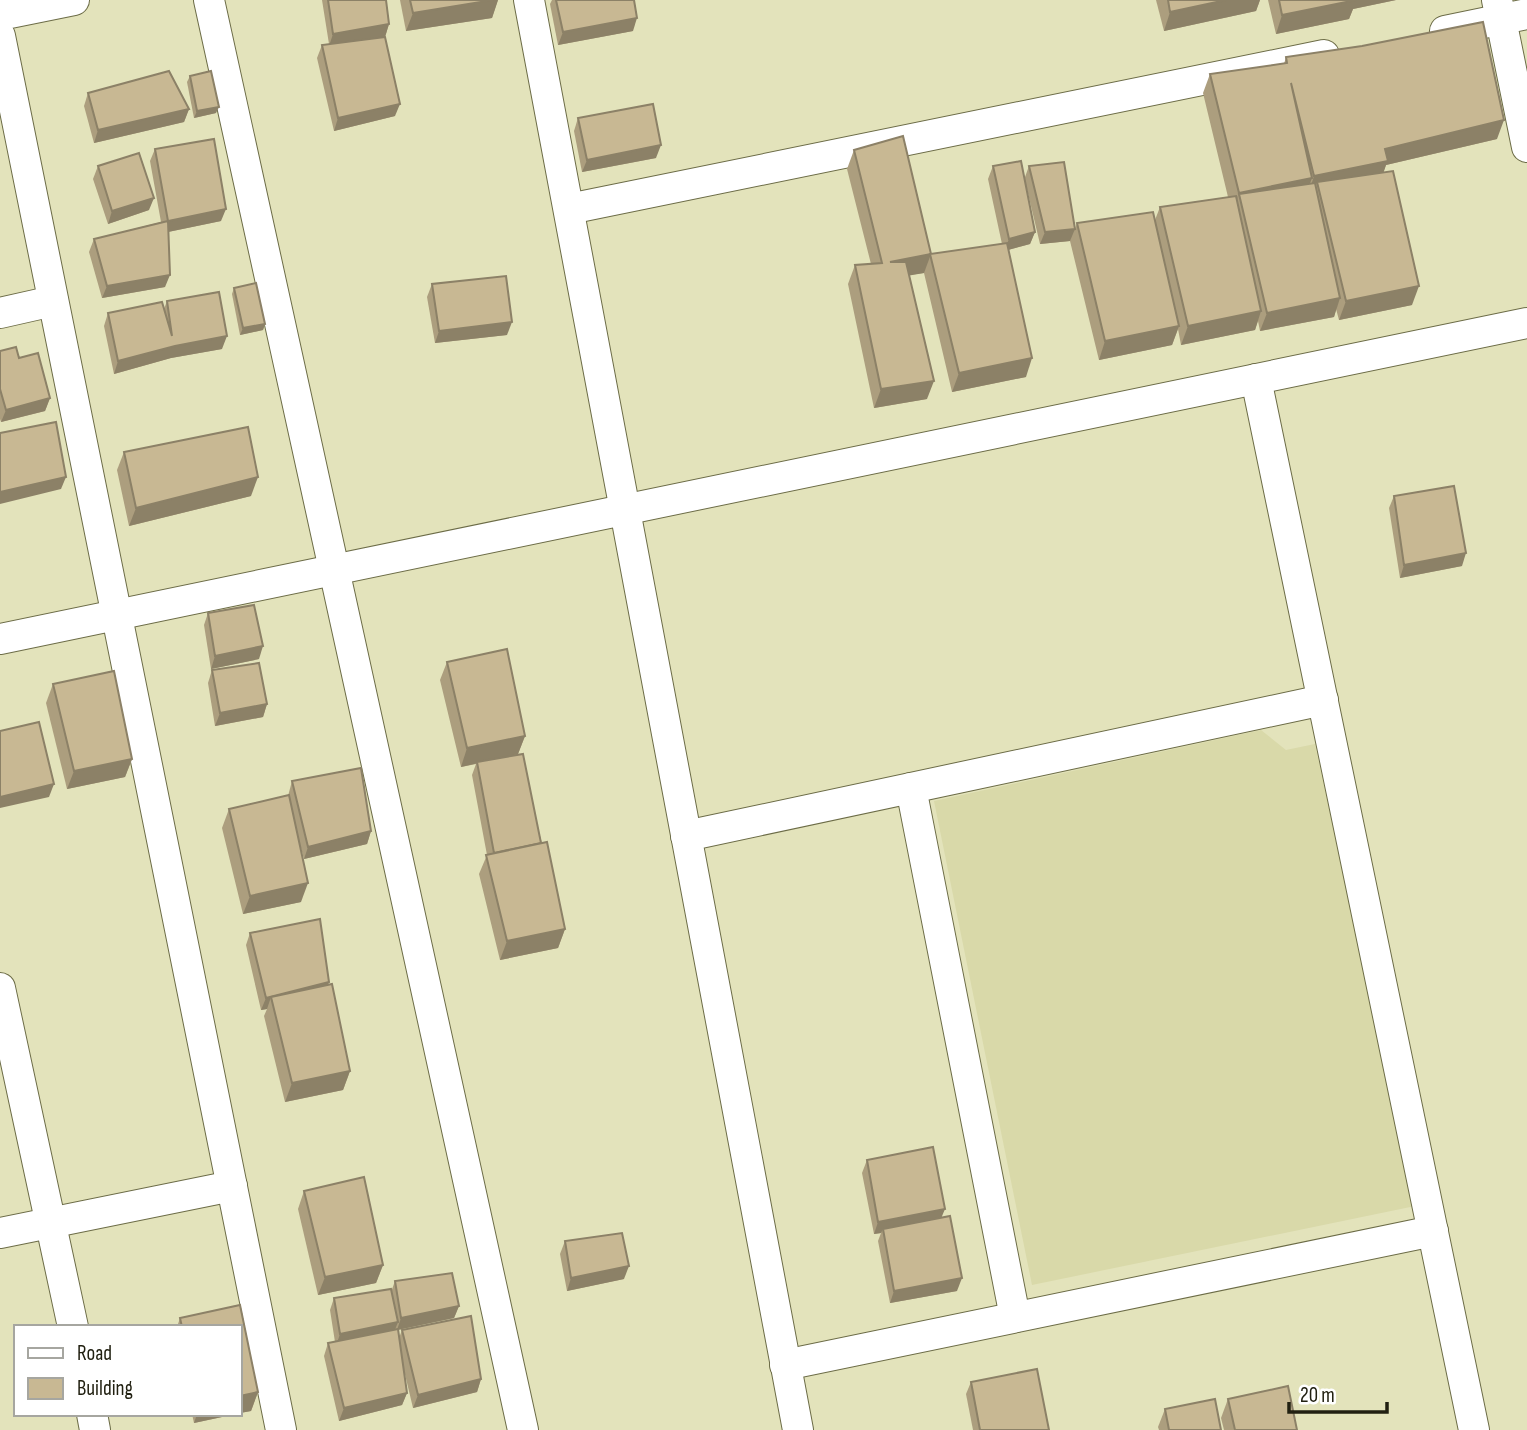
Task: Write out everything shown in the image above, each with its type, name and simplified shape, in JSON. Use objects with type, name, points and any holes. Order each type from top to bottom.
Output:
[{"type":"street","points":[[0,15],[74,0]]},
{"type":"street","points":[[209,0],[523,1430]]},
{"type":"street","points":[[530,0],[797,1430]]},
{"type":"street","points":[[1417,36],[1508,11],[1527,147]]},
{"type":"street","points":[[0,36],[281,1430]]},
{"type":"street","points":[[569,209],[1349,50]]},
{"type":"street","points":[[0,313],[53,301]]},
{"type":"street","points":[[0,639],[1527,323]]},
{"type":"street","points":[[1256,379],[1474,1430]]},
{"type":"street","points":[[686,836],[1323,700]]},
{"type":"street","points":[[911,788],[1016,1317]]},
{"type":"street","points":[[0,988],[73,1325]]},
{"type":"street","points":[[0,1233],[232,1186]]},
{"type":"street","points":[[785,1364],[1433,1231]]},
{"type":"shaded area","points":[[1261,730],[1286,750],[1315,744],[1415,1206],[1032,1285],[934,801]]},
{"type":"building","points":[[328,0],[386,0],[389,24],[333,34]]},
{"type":"building","points":[[410,0],[493,0],[413,13]]},
{"type":"building","points":[[556,0],[634,0],[637,18],[563,32]]},
{"type":"building","points":[[1168,0],[1226,0],[1170,12]]},
{"type":"building","points":[[1279,0],[1356,0],[1282,15]]},
{"type":"building","points":[[1483,22],[1504,120],[1385,149],[1388,161],[1314,176],[1291,83],[1312,178],[1239,193],[1210,74],[1287,63],[1286,57],[1362,46]]},
{"type":"building","points":[[385,37],[400,104],[338,118],[322,45]]},
{"type":"building","points":[[169,71],[189,109],[98,130],[88,93]]},
{"type":"building","points":[[211,71],[219,107],[197,111],[190,76]]},
{"type":"building","points":[[653,104],[661,145],[587,160],[578,118]]},
{"type":"building","points":[[903,136],[931,254],[890,262],[906,262],[934,381],[881,389],[855,265],[882,263],[854,150]]},
{"type":"building","points":[[214,139],[226,209],[168,221],[155,149]]},
{"type":"building","points":[[139,153],[154,198],[112,211],[98,166]]},
{"type":"building","points":[[1021,161],[1035,232],[1009,239],[993,166]]},
{"type":"building","points":[[1064,162],[1075,229],[1045,232],[1029,166]]},
{"type":"building","points":[[1393,171],[1419,286],[1346,301],[1317,182]]},
{"type":"building","points":[[1315,183],[1340,298],[1267,313],[1239,194]]},
{"type":"building","points":[[1236,196],[1261,311],[1188,326],[1160,207]]},
{"type":"building","points":[[1153,212],[1179,326],[1105,341],[1077,223]]},
{"type":"building","points":[[168,221],[170,275],[107,286],[94,239]]},
{"type":"building","points":[[1007,243],[1032,358],[959,373],[930,254]]},
{"type":"building","points":[[506,276],[512,322],[439,331],[432,284]]},
{"type":"building","points":[[256,283],[265,324],[243,328],[234,288]]},
{"type":"building","points":[[219,292],[227,336],[118,361],[108,313],[162,302],[172,336],[167,301]]},
{"type":"building","points":[[16,347],[19,358],[38,353],[50,398],[6,410],[0,389],[0,351]]},
{"type":"building","points":[[56,422],[66,477],[0,492],[0,433]]},
{"type":"building","points":[[248,427],[258,477],[136,508],[124,452]]},
{"type":"building","points":[[1454,486],[1466,553],[1404,565],[1394,496]]},
{"type":"building","points":[[254,605],[263,646],[215,656],[208,613]]},
{"type":"building","points":[[507,649],[525,736],[467,748],[447,662]]},
{"type":"building","points":[[259,663],[267,704],[220,713],[212,670]]},
{"type":"building","points":[[114,671],[132,759],[74,771],[53,684]]},
{"type":"building","points":[[39,722],[54,784],[0,797],[0,731]]},
{"type":"building","points":[[523,754],[541,843],[494,853],[477,762]]},
{"type":"building","points":[[361,768],[371,831],[308,847],[292,781]]},
{"type":"building","points":[[289,795],[308,883],[250,896],[229,809]]},
{"type":"building","points":[[547,842],[565,929],[507,941],[486,855]]},
{"type":"building","points":[[320,919],[329,982],[266,998],[250,933]]},
{"type":"building","points":[[332,984],[350,1071],[292,1083],[271,997]]},
{"type":"building","points":[[933,1147],[945,1209],[878,1222],[867,1160]]},
{"type":"building","points":[[364,1177],[383,1265],[325,1277],[304,1191]]},
{"type":"building","points":[[950,1216],[962,1278],[894,1291],[883,1229]]},
{"type":"building","points":[[622,1233],[629,1266],[571,1278],[565,1241]]},
{"type":"building","points":[[452,1273],[459,1306],[401,1318],[395,1281]]},
{"type":"building","points":[[391,1289],[398,1322],[340,1334],[334,1298]]},
{"type":"building","points":[[240,1305],[258,1392],[242,1396],[242,1325],[182,1325],[180,1318]]},
{"type":"building","points":[[471,1316],[481,1379],[418,1395],[402,1330]]},
{"type":"building","points":[[398,1329],[407,1393],[344,1408],[328,1343]]},
{"type":"building","points":[[1037,1369],[1049,1430],[980,1430],[971,1382]]},
{"type":"building","points":[[1288,1386],[1297,1430],[1235,1430],[1228,1399]]},
{"type":"building","points":[[1215,1399],[1221,1430],[1169,1430],[1165,1409]]}]
